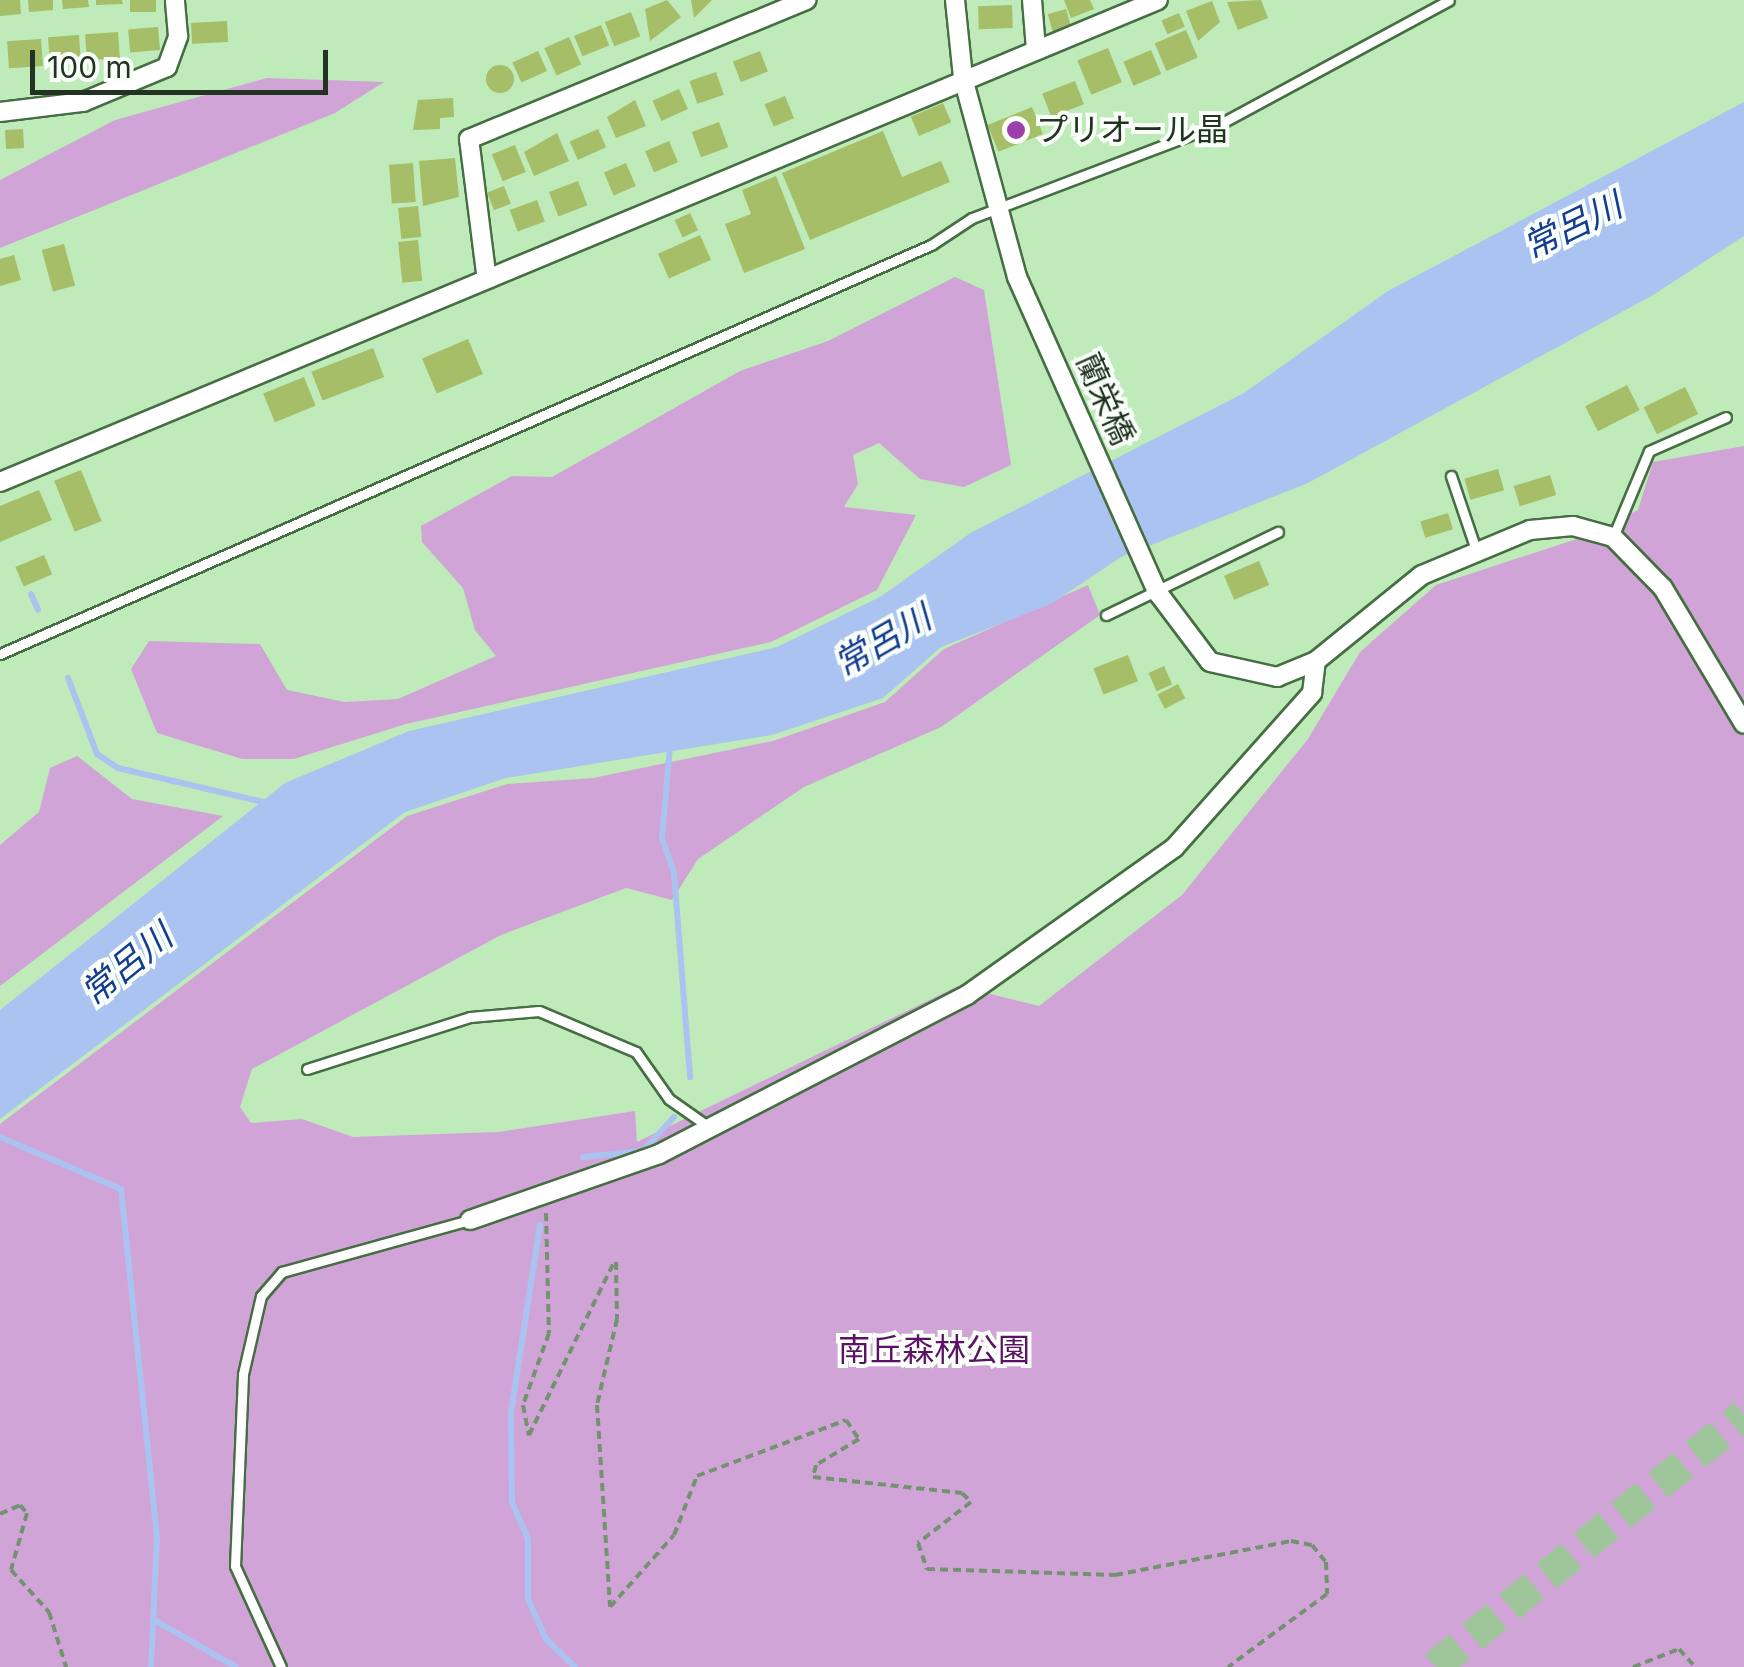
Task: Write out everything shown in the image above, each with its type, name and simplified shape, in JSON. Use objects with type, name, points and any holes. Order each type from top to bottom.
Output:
[{"type":"street","points":[[0,112],[82,102],[167,67],[178,36],[175,0]]},
{"type":"street","points":[[486,273],[469,139],[806,0]]},
{"type":"street","name":"蘭栄橋","points":[[955,0],[962,78],[993,210],[1156,588],[1210,662],[1277,677],[1316,661]]},
{"type":"street","points":[[1032,0],[1036,50]]},
{"type":"street","points":[[0,482],[486,273],[1158,0]]},
{"type":"street","points":[[470,1220],[712,1128],[967,994],[1174,848],[1312,693],[1316,661],[1370,610],[1476,550],[1572,526],[1613,537],[1662,588],[1744,724]]},
{"type":"lane","points":[[0,654],[931,245],[993,210],[1220,124],[1449,0]]},
{"type":"lane","points":[[1613,537],[1649,451],[1726,416]]},
{"type":"lane","points":[[1451,476],[1476,550]]},
{"type":"lane","points":[[1106,615],[1278,532]]},
{"type":"lane","points":[[307,1068],[470,1017],[540,1012],[636,1052],[669,1098],[712,1128]]},
{"type":"lane","points":[[281,1667],[235,1566],[243,1374],[261,1296],[282,1272],[470,1220]]},
{"type":"path","points":[[546,1193],[548,1333],[526,1393],[529,1435],[616,1262],[616,1319],[597,1405],[610,1607],[674,1534],[698,1476],[846,1420],[859,1440],[816,1464],[813,1477],[962,1493],[971,1502],[918,1543],[927,1569],[1114,1574],[1291,1541],[1312,1545],[1326,1562],[1327,1594],[1228,1667]]},
{"type":"path","points":[[0,1514],[20,1505],[26,1513],[10,1570],[49,1612],[66,1667]]},
{"type":"path","points":[[1634,1667],[1678,1649],[1695,1667]]},
{"type":"green space","points":[[267,78],[384,82],[335,113],[0,248],[0,180],[115,120]]},
{"type":"green space","points":[[955,277],[984,290],[1011,465],[964,487],[920,479],[879,443],[853,455],[858,484],[844,507],[916,515],[877,590],[771,642],[406,724],[294,759],[242,759],[157,733],[131,669],[149,641],[260,644],[287,690],[345,702],[398,699],[496,656],[475,630],[463,588],[422,542],[421,526],[512,476],[552,477],[740,371],[828,341]]},
{"type":"green space","name":"南丘森林公園","points":[[1744,446],[1744,1667],[0,1667],[0,1124],[407,816],[507,784],[593,778],[773,741],[885,702],[944,649],[1088,585],[1100,615],[941,727],[804,787],[698,859],[672,900],[626,888],[501,935],[252,1069],[240,1107],[251,1123],[302,1119],[353,1137],[499,1132],[635,1111],[637,1142],[958,986],[1039,1006],[1182,895],[1308,739],[1360,652],[1436,585],[1583,537],[1638,510],[1653,462]]},
{"type":"green space","points":[[77,756],[132,799],[223,816],[0,986],[0,845],[39,812],[50,768]]},
{"type":"water","name":"常呂川","points":[[1744,102],[1744,236],[1653,295],[1308,483],[1121,557],[1051,604],[941,647],[883,698],[772,735],[506,778],[405,812],[0,1119],[0,1010],[285,783],[409,731],[777,647],[880,597],[972,532],[1244,393],[1388,291]]},
{"type":"building","points":[[0,0],[20,0],[21,14],[0,16]]},
{"type":"building","points":[[28,0],[53,0],[53,10],[29,12]]},
{"type":"building","points":[[62,0],[88,0],[89,7],[63,9]]},
{"type":"building","points":[[96,0],[122,0],[123,4],[96,5]]},
{"type":"building","points":[[130,0],[156,0],[156,12],[130,12]]},
{"type":"building","points":[[667,0],[681,17],[650,41],[645,9]]},
{"type":"building","points":[[691,0],[712,0],[694,18]]},
{"type":"building","points":[[1064,0],[1090,0],[1094,9],[1071,18]]},
{"type":"building","points":[[1261,0],[1268,18],[1238,30],[1227,2]]},
{"type":"building","points":[[1212,1],[1220,22],[1198,41],[1186,11]]},
{"type":"building","points":[[1012,5],[1013,28],[979,29],[978,6]]},
{"type":"building","points":[[1066,9],[1071,27],[1053,33],[1048,14]]},
{"type":"building","points":[[631,12],[640,36],[614,46],[605,22]]},
{"type":"building","points":[[1179,13],[1185,27],[1167,34],[1162,20]]},
{"type":"building","points":[[227,21],[228,42],[192,44],[191,23]]},
{"type":"building","points":[[601,25],[609,45],[582,56],[574,36]]},
{"type":"building","points":[[158,27],[160,50],[130,53],[128,30]]},
{"type":"building","points":[[1186,30],[1198,58],[1166,71],[1155,43]]},
{"type":"building","points":[[118,32],[120,58],[87,60],[85,34]]},
{"type":"building","points":[[79,35],[81,61],[50,63],[48,37]]},
{"type":"building","points":[[569,37],[581,64],[557,75],[544,48]]},
{"type":"building","points":[[41,39],[43,66],[9,68],[7,41]]},
{"type":"building","points":[[1108,48],[1122,82],[1091,95],[1077,60]]},
{"type":"building","points":[[1151,50],[1161,74],[1134,86],[1123,62]]},
{"type":"building","points":[[538,51],[547,71],[521,82],[512,62]]},
{"type":"building","points":[[760,51],[768,72],[741,82],[733,61]]},
{"type":"building","points":[[500,65],[510,69],[514,79],[510,89],[500,93],[490,89],[486,79],[490,69]]},
{"type":"building","points":[[716,72],[724,95],[697,104],[690,81]]},
{"type":"building","points":[[1075,81],[1084,104],[1051,117],[1042,94]]},
{"type":"building","points":[[679,89],[688,109],[661,121],[653,101]]},
{"type":"building","points":[[785,96],[794,118],[774,126],[765,104]]},
{"type":"building","points":[[453,98],[454,117],[440,118],[440,129],[413,130],[418,100]]},
{"type":"building","points":[[635,100],[646,126],[616,138],[607,117]]},
{"type":"building","points":[[943,103],[951,122],[919,136],[911,117]]},
{"type":"building","name":"プリオール晶","points":[[1032,107],[1043,134],[998,152],[987,125]]},
{"type":"building","points":[[719,122],[728,147],[701,157],[692,132]]},
{"type":"building","points":[[23,129],[24,148],[6,149],[5,130]]},
{"type":"building","points":[[598,129],[606,147],[578,160],[570,142]]},
{"type":"building","points":[[883,131],[902,177],[941,161],[950,182],[810,240],[782,173]]},
{"type":"building","points":[[557,133],[569,161],[534,176],[524,152]]},
{"type":"building","points":[[669,141],[678,162],[654,172],[645,151]]},
{"type":"building","points":[[515,145],[526,172],[503,181],[492,154]]},
{"type":"building","points":[[455,158],[459,197],[423,206],[419,161]]},
{"type":"building","points":[[413,163],[416,202],[392,204],[389,165]]},
{"type":"building","points":[[626,163],[636,186],[614,195],[604,172]]},
{"type":"building","points":[[776,176],[805,249],[744,273],[725,224],[751,214],[742,190]]},
{"type":"building","points":[[578,181],[587,205],[558,216],[549,192]]},
{"type":"building","points":[[504,186],[511,204],[494,210],[487,192]]},
{"type":"building","points":[[537,200],[545,222],[518,232],[510,210]]},
{"type":"building","points":[[418,206],[421,237],[401,239],[398,208]]},
{"type":"building","points":[[690,213],[698,230],[683,237],[675,220]]},
{"type":"building","points":[[700,235],[711,260],[669,278],[658,254]]},
{"type":"building","points":[[418,240],[422,281],[402,283],[398,242]]},
{"type":"building","points":[[64,244],[75,286],[53,291],[42,250]]},
{"type":"building","points":[[14,255],[21,280],[0,286],[0,259]]},
{"type":"building","points":[[468,339],[483,374],[437,394],[422,359]]},
{"type":"building","points":[[373,348],[384,377],[322,401],[311,372]]},
{"type":"building","points":[[304,377],[316,406],[275,422],[263,393]]},
{"type":"building","points":[[1627,385],[1640,410],[1598,431],[1585,406]]},
{"type":"building","points":[[1685,387],[1698,414],[1657,434],[1644,407]]},
{"type":"building","points":[[1498,469],[1504,490],[1470,500],[1464,479]]},
{"type":"building","points":[[81,470],[102,521],[75,532],[54,481]]},
{"type":"building","points":[[1550,475],[1556,495],[1520,506],[1514,486]]},
{"type":"building","points":[[39,490],[52,520],[0,542],[0,506]]},
{"type":"building","points":[[1448,513],[1453,529],[1425,538],[1420,521]]},
{"type":"building","points":[[44,555],[52,574],[24,586],[15,567]]},
{"type":"building","points":[[1259,561],[1269,585],[1234,600],[1224,576]]},
{"type":"building","points":[[1128,655],[1138,681],[1103,694],[1093,668]]},
{"type":"building","points":[[1164,666],[1172,684],[1157,691],[1148,673]]},
{"type":"building","points":[[1178,684],[1185,698],[1165,709],[1158,694]]},
{"type":"waterway","points":[[31,594],[38,610]]},
{"type":"waterway","points":[[68,678],[97,754],[118,768],[276,805]]},
{"type":"waterway","points":[[670,747],[662,838],[674,873],[690,1077]]},
{"type":"waterway","points":[[583,1157],[643,1151],[674,1117]]},
{"type":"waterway","points":[[0,1137],[121,1189],[157,1536],[151,1667]]},
{"type":"waterway","points":[[540,1225],[511,1413],[512,1502],[528,1539],[528,1599],[546,1639],[575,1667]]},
{"type":"waterway","points":[[156,1621],[236,1667]]},
{"type":"tunnel","points":[[1435,1667],[1744,1415]]},
{"type":"place","name":"プリオール晶","points":[[1016,130]]}]
